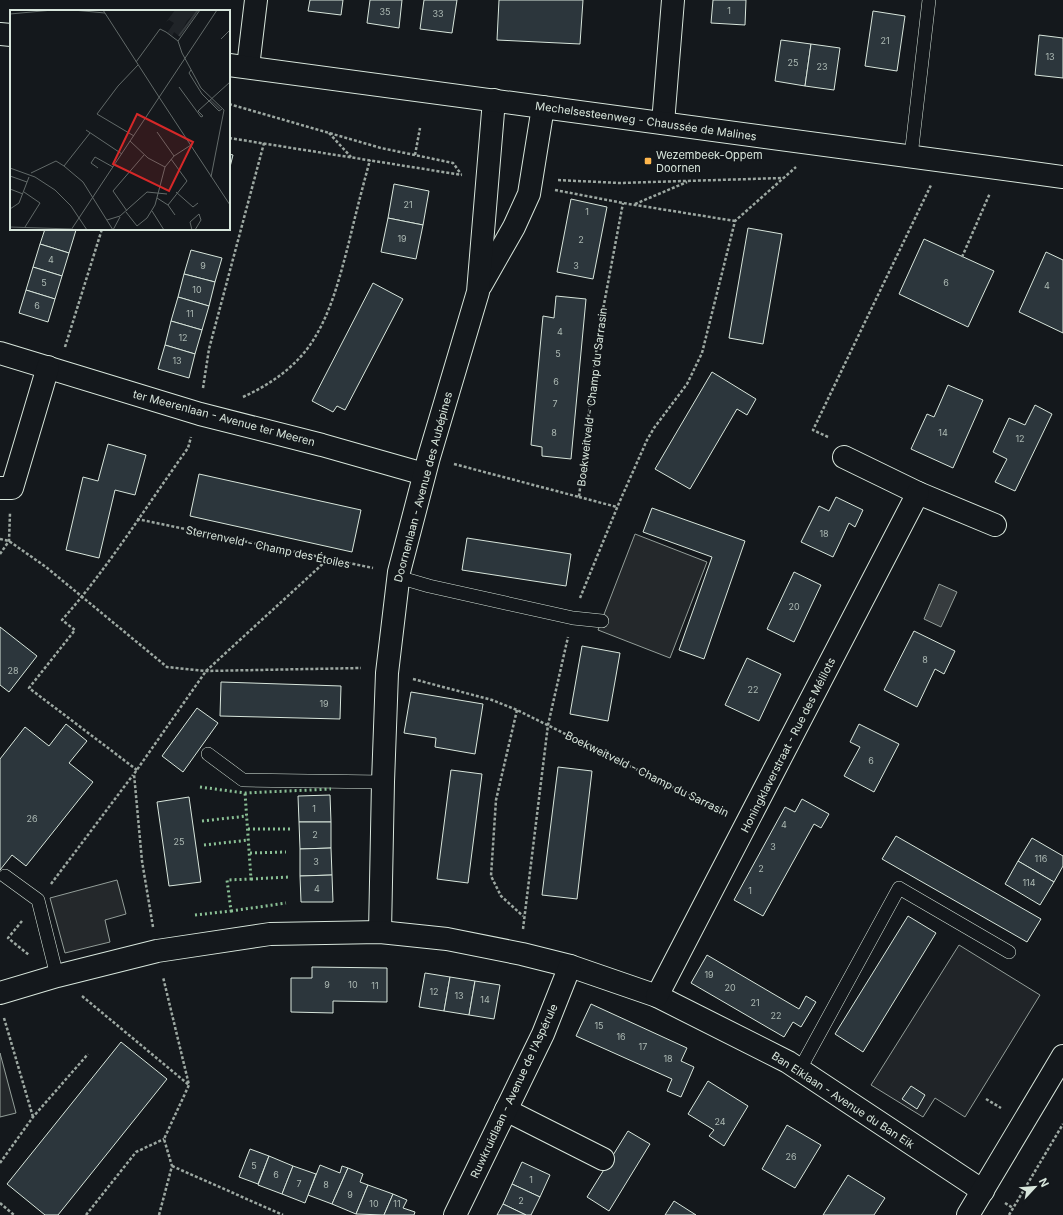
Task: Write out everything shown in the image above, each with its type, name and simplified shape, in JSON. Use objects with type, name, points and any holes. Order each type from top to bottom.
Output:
[{"type":"street","points":[[238,66],[256,0]]},
{"type":"street","points":[[662,123],[672,0]]},
{"type":"street","points":[[0,34],[10,35]]},
{"type":"street","name":"Mechelsesteenweg - Chaussée de Malines","points":[[238,66],[1063,177]]},
{"type":"street","name":"Doornenlaan - Avenue des Aubépines","points":[[380,932],[387,673],[399,575],[427,465],[478,292],[494,100]]},
{"type":"street","name":"Doornenlaan - Avenue des Aubépines","points":[[478,292],[514,227],[529,194],[543,107]]},
{"type":"street","name":"ter Meerenlaan - Avenue ter Meeren","points":[[0,353],[200,414],[322,445],[427,465]]},
{"type":"street","points":[[6,488],[53,369]]},
{"type":"street","points":[[844,457],[918,493],[995,525]]},
{"type":"street","name":"Honingklaverstraat - Rue des Mélilots","points":[[658,996],[918,493]]},
{"type":"street","name":"Ban Eiklaan - Avenue du Ban Eik","points":[[1,1004],[57,976],[157,950],[270,934],[380,932],[447,940],[522,954],[570,966],[658,996],[800,1069],[982,1191]]},
{"type":"street","name":"Ruwkruidlaan - Avenue de l'Aspérule","points":[[455,1215],[543,1034],[570,966]]},
{"type":"street","points":[[968,1215],[1063,1056]]},
{"type":"street","points":[[506,1110],[603,1160]]},
{"type":"lane","points":[[911,156],[929,0]]},
{"type":"lane","points":[[399,575],[429,586],[573,618],[602,621]]},
{"type":"lane","points":[[208,754],[243,780],[383,782]]},
{"type":"lane","points":[[5,876],[38,900],[57,976]]},
{"type":"lane","points":[[800,1069],[899,888],[1009,952]]},
{"type":"path","points":[[230,104],[381,148],[452,162],[462,175],[230,138]]},
{"type":"path","points":[[415,155],[420,128]]},
{"type":"path","points":[[328,133],[351,157]]},
{"type":"path","points":[[137,770],[30,688],[75,630],[62,620],[81,598],[188,448],[200,414],[209,349],[264,143]]},
{"type":"path","points":[[522,954],[524,917],[548,725],[573,618],[617,507],[654,428],[686,384],[702,353],[735,221],[822,145]]},
{"type":"path","points":[[239,399],[277,379],[309,346],[319,331],[341,271],[370,160]]},
{"type":"path","points":[[844,457],[845,446],[813,430],[942,161]]},
{"type":"path","points":[[962,256],[1001,169]]},
{"type":"path","points":[[553,184],[559,179],[608,183],[784,178]]},
{"type":"path","points":[[634,205],[689,181]]},
{"type":"path","points":[[554,190],[622,203],[735,221]]},
{"type":"path","name":"Boekweitveld - Champ du Sarrasin","points":[[579,497],[598,336],[622,203]]},
{"type":"path","points":[[53,369],[102,230]]},
{"type":"path","name":"Boekweitveld - Champ du Sarrasin","points":[[427,465],[579,497],[617,507]]},
{"type":"path","points":[[0,554],[8,540],[6,488]]},
{"type":"path","name":"Sterrenveld - Champ des Étoiles","points":[[137,520],[399,575]]},
{"type":"path","points":[[0,539],[8,540],[46,567],[81,598],[167,667],[206,671],[354,667],[387,673]]},
{"type":"path","name":"Boekweitveld - Champ du Sarrasin","points":[[387,673],[492,700],[517,710],[747,824]]},
{"type":"path","points":[[517,710],[496,800],[491,876],[501,896],[524,917]]},
{"type":"path","points":[[134,774],[8,938],[57,976],[189,1085]]},
{"type":"path","points":[[86,1215],[136,1152],[164,1139],[189,1085],[157,950]]},
{"type":"path","points":[[1,1004],[33,1117]]},
{"type":"path","points":[[0,1163],[33,1117],[88,1054]]},
{"type":"path","points":[[986,1099],[1005,1110]]},
{"type":"path","points":[[1009,1215],[1063,1124]]},
{"type":"path","points":[[159,1215],[172,1166],[164,1139]]},
{"type":"path","points":[[172,1166],[283,1215]]},
{"type":"path","points":[[0,1203],[14,1215]]},
{"type":"shaded area","points":[[635,534],[707,562],[670,658],[598,630]]},
{"type":"shaded area","points":[[939,584],[957,592],[941,627],[924,619]]},
{"type":"shaded area","points":[[117,880],[126,914],[105,920],[110,942],[65,953],[50,898]]},
{"type":"shaded area","points":[[959,945],[1040,995],[965,1117],[935,1098],[923,1117],[871,1085]]},
{"type":"shaded area","points":[[0,1053],[16,1113],[0,1117]]},
{"type":"building","points":[[310,0],[343,0],[341,15],[308,11]]},
{"type":"building","points":[[370,0],[402,0],[399,28],[367,23]]},
{"type":"building","points":[[424,0],[457,0],[452,33],[420,29]]},
{"type":"building","points":[[499,0],[583,0],[580,44],[497,40]]},
{"type":"building","points":[[713,0],[746,0],[745,25],[711,23]]},
{"type":"building","points":[[873,11],[905,16],[897,71],[865,66]]},
{"type":"building","points":[[1039,35],[1063,38],[1063,78],[1035,75]]},
{"type":"building","points":[[781,40],[811,44],[805,86],[775,81]]},
{"type":"building","points":[[811,44],[840,48],[834,90],[805,86]]},
{"type":"building","points":[[230,154],[233,155],[230,167]]},
{"type":"building","points":[[394,184],[429,191],[423,225],[388,218]]},
{"type":"building","points":[[571,199],[607,207],[593,279],[557,272]]},
{"type":"building","points":[[388,218],[423,225],[416,259],[381,252]]},
{"type":"building","points":[[748,228],[782,234],[763,344],[729,338]]},
{"type":"building","points":[[45,230],[76,230],[69,253],[40,244]]},
{"type":"building","points":[[924,239],[994,271],[968,327],[899,294]]},
{"type":"building","points":[[40,244],[69,253],[62,276],[33,267]]},
{"type":"building","points":[[191,250],[222,258],[215,282],[184,274]]},
{"type":"building","points":[[1046,252],[1063,260],[1063,333],[1019,312]]},
{"type":"building","points":[[33,267],[62,276],[55,299],[26,290]]},
{"type":"building","points":[[184,274],[215,282],[209,306],[178,297]]},
{"type":"building","points":[[373,283],[403,299],[345,410],[337,406],[333,412],[312,401]]},
{"type":"building","points":[[26,290],[55,299],[48,322],[19,313]]},
{"type":"building","points":[[556,296],[586,299],[571,459],[542,456],[542,447],[531,445],[543,316],[554,318]]},
{"type":"building","points":[[178,297],[209,306],[202,330],[171,321]]},
{"type":"building","points":[[171,321],[202,330],[195,354],[165,345]]},
{"type":"building","points":[[165,345],[195,354],[189,378],[158,369]]},
{"type":"building","points":[[712,372],[756,399],[747,415],[737,409],[690,489],[655,469]]},
{"type":"building","points":[[948,385],[983,400],[953,468],[911,449],[927,414],[934,417]]},
{"type":"building","points":[[1035,405],[1052,414],[1015,491],[995,482],[1007,459],[993,452],[1009,418],[1025,425]]},
{"type":"building","points":[[108,444],[146,455],[135,495],[115,490],[99,558],[66,550],[83,477],[98,481]]},
{"type":"building","points":[[199,474],[361,510],[352,552],[190,516]]},
{"type":"building","points":[[836,497],[863,510],[855,527],[849,523],[833,557],[801,542],[819,506],[829,511]]},
{"type":"building","points":[[652,508],[745,541],[704,659],[679,650],[712,557],[643,532]]},
{"type":"building","points":[[467,538],[571,554],[566,586],[462,570]]},
{"type":"building","points":[[794,572],[821,585],[794,642],[767,629]]},
{"type":"building","points":[[0,627],[37,656],[9,692],[0,685]]},
{"type":"building","points":[[914,631],[955,651],[944,674],[935,669],[917,707],[884,690]]},
{"type":"building","points":[[582,646],[620,653],[608,721],[570,714]]},
{"type":"building","points":[[747,658],[781,674],[759,721],[725,705]]},
{"type":"building","points":[[221,682],[341,686],[340,719],[220,716]]},
{"type":"building","points":[[411,692],[483,704],[475,754],[435,747],[436,738],[404,733]]},
{"type":"building","points":[[197,708],[218,723],[183,772],[162,756]]},
{"type":"building","points":[[66,724],[87,741],[69,763],[93,782],[26,866],[12,855],[0,870],[0,759],[25,727],[49,746]]},
{"type":"building","points":[[859,724],[899,744],[874,792],[844,776],[860,747],[850,742]]},
{"type":"building","points":[[558,767],[592,771],[577,899],[542,895]]},
{"type":"building","points":[[451,770],[482,774],[468,883],[437,879]]},
{"type":"building","points":[[330,795],[331,822],[299,822],[298,796]]},
{"type":"building","points":[[189,797],[201,882],[169,886],[157,802]]},
{"type":"building","points":[[802,799],[829,814],[821,828],[814,824],[763,916],[734,900],[785,807],[795,812]]},
{"type":"building","points":[[299,822],[331,822],[331,848],[300,849]]},
{"type":"building","points":[[896,836],[1041,919],[1027,942],[882,859]]},
{"type":"building","points":[[1032,838],[1063,856],[1063,866],[1054,882],[1018,861]]},
{"type":"building","points":[[331,848],[332,875],[300,876],[300,849]]},
{"type":"building","points":[[1018,861],[1054,882],[1040,905],[1005,884]]},
{"type":"building","points":[[332,875],[333,902],[301,902],[300,876]]},
{"type":"building","points":[[908,916],[936,933],[863,1052],[835,1034]]},
{"type":"building","points":[[707,955],[799,1009],[806,996],[816,1002],[801,1027],[793,1022],[784,1037],[691,983]]},
{"type":"building","points":[[312,967],[387,968],[387,1002],[333,1001],[333,1013],[291,1012],[291,978],[312,978]]},
{"type":"building","points":[[425,973],[450,977],[444,1011],[419,1007]]},
{"type":"building","points":[[450,977],[475,981],[469,1015],[444,1011]]},
{"type":"building","points":[[475,981],[500,985],[494,1019],[469,1015]]},
{"type":"building","points":[[591,1004],[687,1048],[681,1061],[694,1067],[681,1097],[667,1091],[672,1079],[576,1036]]},
{"type":"building","points":[[121,1042],[167,1079],[58,1215],[45,1215],[7,1184]]},
{"type":"building","points":[[708,1081],[748,1106],[724,1146],[709,1136],[714,1130],[688,1114]]},
{"type":"building","points":[[911,1086],[925,1095],[917,1109],[902,1099]]},
{"type":"building","points":[[787,1125],[821,1145],[795,1188],[762,1169]]},
{"type":"building","points":[[628,1131],[650,1144],[609,1211],[587,1197]]},
{"type":"building","points":[[250,1149],[269,1156],[258,1184],[239,1177]]},
{"type":"building","points":[[269,1156],[293,1166],[282,1194],[258,1185]]},
{"type":"building","points":[[522,1162],[550,1175],[540,1197],[512,1184]]},
{"type":"building","points":[[320,1165],[340,1173],[342,1166],[348,1168],[332,1204],[308,1195]]},
{"type":"building","points":[[293,1166],[316,1174],[305,1203],[282,1194]]},
{"type":"building","points":[[348,1168],[363,1174],[360,1182],[368,1185],[356,1214],[332,1204]]},
{"type":"building","points":[[848,1175],[885,1198],[874,1215],[823,1215]]},
{"type":"building","points":[[512,1184],[540,1197],[531,1215],[526,1215],[503,1204]]},
{"type":"building","points":[[368,1185],[393,1194],[384,1215],[356,1214]]},
{"type":"building","points":[[393,1194],[407,1200],[403,1208],[415,1212],[414,1215],[384,1215]]},
{"type":"building","points":[[674,1201],[696,1215],[665,1215]]},
{"type":"building","points":[[503,1204],[526,1215],[497,1215]]},
{"type":"hedge","points":[[200,787],[245,793],[331,789]]},
{"type":"hedge","points":[[195,915],[231,911],[227,880],[251,879],[245,793]]},
{"type":"hedge","points":[[202,821],[247,816]]},
{"type":"hedge","points":[[248,829],[292,829]]},
{"type":"hedge","points":[[204,845],[249,840]]},
{"type":"hedge","points":[[250,853],[286,852]]},
{"type":"hedge","points":[[251,879],[289,877]]},
{"type":"hedge","points":[[231,911],[286,903]]},
{"type":"place","name":"Wezembeek-Oppem Doornen","points":[[648,161]]}]
